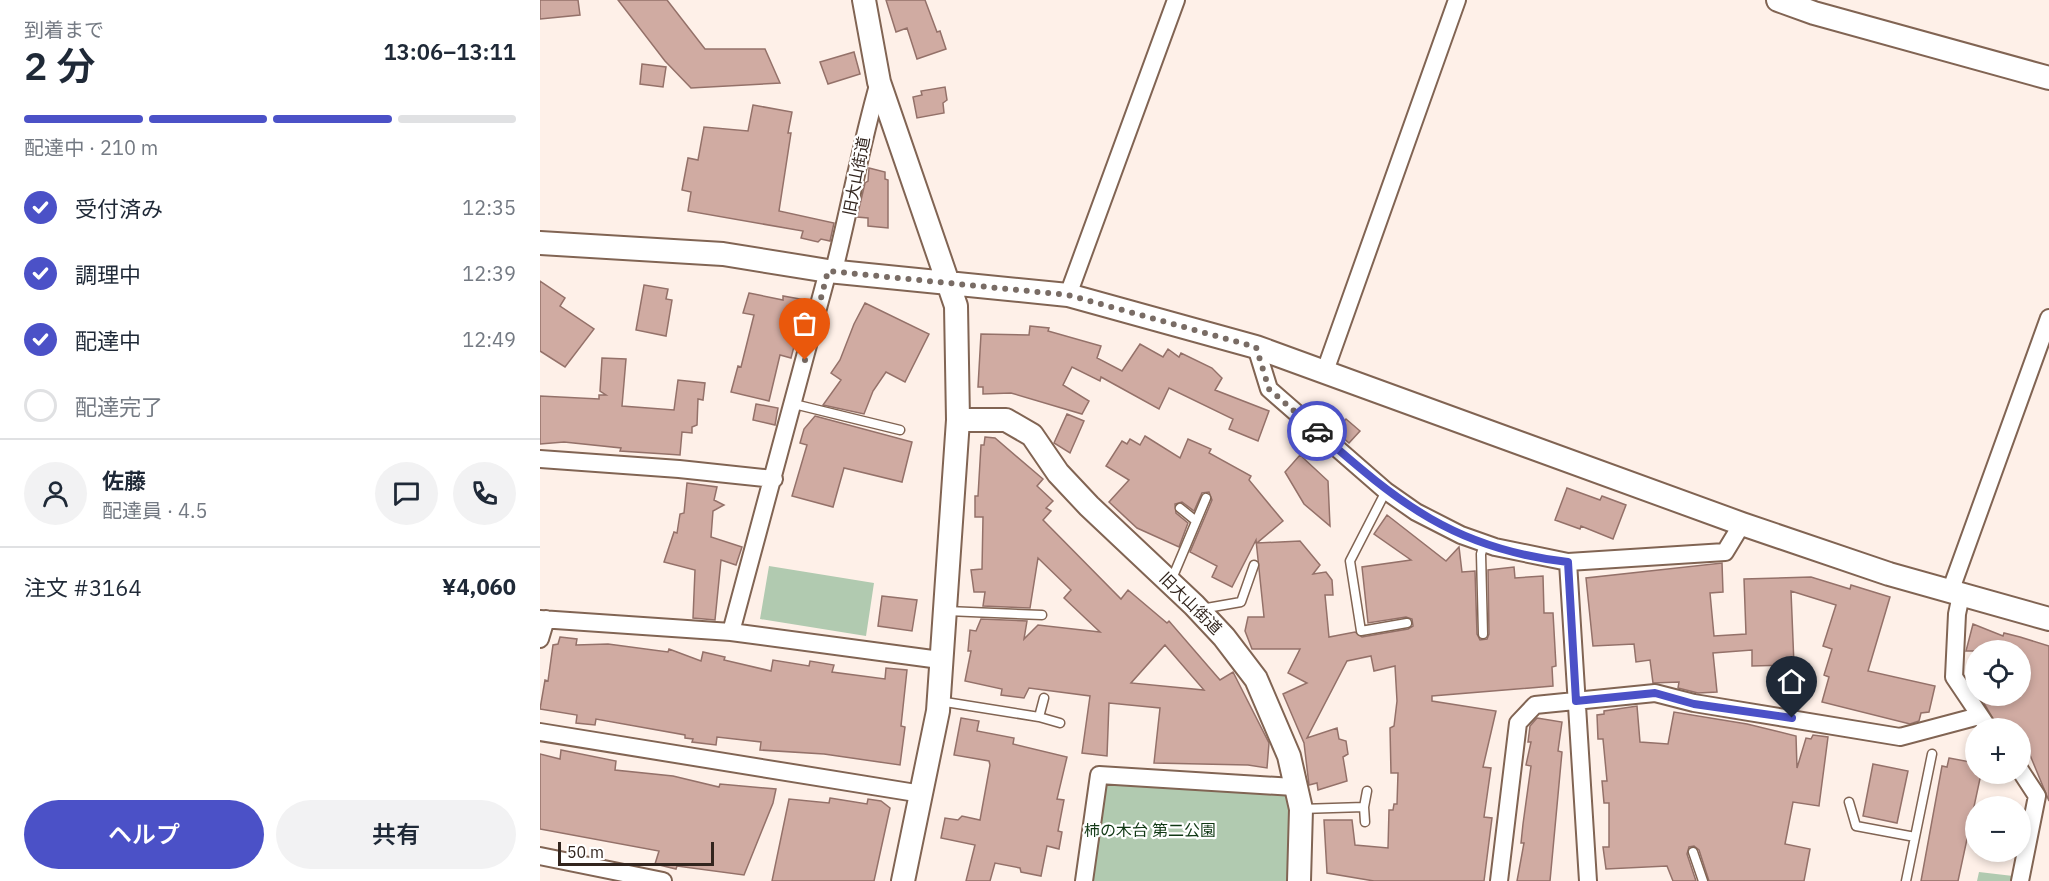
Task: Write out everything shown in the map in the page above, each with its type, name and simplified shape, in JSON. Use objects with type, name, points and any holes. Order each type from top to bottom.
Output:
[{"type":"street","points":[[864,0],[879,82],[956,306],[958,420],[938,701],[922,794],[903,881]]},
{"type":"street","points":[[1068,295],[1176,0]]},
{"type":"street","points":[[1325,371],[1457,0]]},
{"type":"street","points":[[1778,0],[1814,13],[2049,78]]},
{"type":"street","name":"旧大山街道","points":[[731,632],[831,270],[847,223],[864,134],[879,82]]},
{"type":"street","points":[[540,243],[723,254],[831,270],[1068,295],[1256,347],[1742,524],[1889,574],[2049,620]]},
{"type":"street","points":[[1981,718],[1954,677],[1957,614],[1955,593],[2049,318]]},
{"type":"street","points":[[1256,347],[1269,389],[1386,491],[1423,516],[1484,544],[1568,562],[1725,552],[1742,524]]},
{"type":"street","name":"旧大山街道","points":[[958,420],[1006,420],[1032,435],[1058,473],[1089,506],[1198,609],[1224,637],[1256,679],[1289,756],[1294,787],[1301,809],[1299,881]]},
{"type":"street","points":[[540,459],[679,469],[774,479]]},
{"type":"street","points":[[1568,562],[1588,881]]},
{"type":"street","points":[[540,639],[543,619],[731,632],[940,660]]},
{"type":"street","points":[[1499,881],[1518,723],[1535,705],[1655,693],[1694,704],[1900,737],[1965,725]]},
{"type":"street","points":[[540,732],[922,794]]},
{"type":"street","points":[[1084,881],[1099,775],[1294,787]]},
{"type":"street","points":[[2020,881],[2037,796],[2029,784]]},
{"type":"street","points":[[540,856],[663,881]]},
{"type":"lane","points":[[794,404],[900,430]]},
{"type":"lane","points":[[1386,491],[1350,561],[1361,631],[1407,623]]},
{"type":"lane","points":[[1171,582],[1206,498]]},
{"type":"lane","points":[[1180,508],[1196,521]]},
{"type":"lane","points":[[1483,634],[1481,554],[1484,544]]},
{"type":"lane","points":[[1198,609],[1241,602],[1254,565]]},
{"type":"lane","points":[[943,610],[1042,615]]},
{"type":"lane","points":[[1039,717],[1044,698]]},
{"type":"lane","points":[[938,701],[1039,717],[1060,723]]},
{"type":"lane","points":[[1906,881],[1932,754]]},
{"type":"lane","points":[[1365,822],[1364,807],[1367,791]]},
{"type":"lane","points":[[1850,802],[1856,826],[1915,837]]},
{"type":"lane","points":[[1301,809],[1364,807]]},
{"type":"lane","points":[[1693,852],[1703,881]]},
{"type":"green space","points":[[769,566],[874,583],[866,636],[760,619]]},
{"type":"green space","name":"柿の木台 第二公園","points":[[1099,775],[1294,787],[1299,881],[1084,881]]},
{"type":"green space","points":[[1979,872],[2013,876],[2012,881],[1977,881]]},
{"type":"building","points":[[540,0],[578,0],[580,15],[540,19]]},
{"type":"building","points":[[618,0],[667,0],[705,49],[765,49],[780,83],[691,88],[665,61]]},
{"type":"building","points":[[886,0],[925,0],[946,49],[917,59],[907,28],[896,32]]},
{"type":"building","points":[[854,52],[860,74],[828,84],[820,62]]},
{"type":"building","points":[[642,64],[666,67],[663,87],[640,84]]},
{"type":"building","points":[[945,87],[947,100],[943,103],[944,113],[917,118],[913,97],[922,95],[921,91]]},
{"type":"building","points":[[753,105],[792,112],[779,211],[834,223],[830,241],[821,239],[818,242],[801,238],[803,231],[688,211],[691,192],[682,190],[688,158],[698,160],[704,127],[748,131]]},
{"type":"building","points":[[869,168],[885,172],[885,179],[888,180],[888,228],[868,226],[868,218],[857,217],[865,183],[868,181]]},
{"type":"building","points":[[540,281],[565,298],[560,306],[594,329],[565,367],[540,351]]},
{"type":"building","points":[[644,285],[668,289],[666,299],[672,300],[666,336],[636,330]]},
{"type":"building","points":[[749,293],[783,300],[783,296],[806,300],[791,358],[780,355],[769,401],[731,392],[738,366],[741,367],[754,315],[743,313]]},
{"type":"building","points":[[865,303],[929,334],[905,382],[886,372],[873,391],[864,414],[823,405],[841,380],[831,373],[840,360]]},
{"type":"building","points":[[1030,326],[1049,328],[1048,331],[1101,346],[1097,358],[1122,371],[1140,344],[1163,357],[1168,349],[1179,357],[1181,353],[1212,368],[1222,378],[1215,390],[1269,411],[1258,441],[1229,429],[1233,419],[1169,388],[1159,409],[1101,377],[1100,381],[1072,367],[1063,385],[1089,401],[1082,414],[1011,393],[983,394],[983,387],[978,387],[981,334],[1029,335]]},
{"type":"building","points":[[602,358],[626,359],[622,406],[674,410],[678,380],[705,383],[703,400],[698,399],[697,425],[692,427],[692,433],[682,432],[680,455],[620,451],[621,448],[564,442],[540,444],[540,396],[599,399],[599,395],[606,395],[600,391]]},
{"type":"building","points":[[756,404],[778,408],[775,425],[753,420]]},
{"type":"building","points":[[1067,414],[1084,421],[1070,453],[1054,443]]},
{"type":"building","points":[[815,416],[912,442],[902,482],[844,468],[833,507],[792,496],[807,445],[800,443],[804,429]]},
{"type":"building","points":[[1346,419],[1360,431],[1349,443],[1335,431]]},
{"type":"building","points":[[1145,436],[1180,458],[1188,439],[1211,449],[1209,453],[1251,476],[1249,480],[1283,521],[1257,543],[1300,541],[1320,565],[1313,574],[1326,572],[1332,580],[1333,595],[1325,595],[1329,637],[1355,632],[1362,637],[1408,629],[1413,626],[1412,619],[1406,617],[1368,623],[1362,567],[1411,560],[1374,534],[1387,515],[1446,561],[1459,547],[1462,572],[1475,571],[1477,634],[1480,640],[1487,639],[1489,634],[1488,570],[1514,567],[1515,578],[1543,576],[1544,613],[1553,613],[1556,666],[1552,667],[1553,686],[1432,696],[1432,701],[1496,711],[1483,767],[1491,768],[1484,817],[1492,818],[1484,881],[1374,881],[1327,873],[1324,820],[1352,820],[1355,845],[1388,848],[1389,810],[1393,810],[1394,804],[1397,804],[1398,773],[1391,773],[1390,728],[1394,726],[1397,701],[1395,666],[1374,671],[1371,656],[1347,661],[1307,738],[1337,728],[1339,739],[1346,741],[1348,754],[1343,757],[1347,781],[1318,790],[1317,783],[1309,785],[1304,743],[1283,694],[1307,683],[1288,673],[1300,649],[1252,649],[1245,631],[1248,617],[1264,617],[1256,540],[1232,587],[1212,577],[1217,566],[1190,552],[1212,500],[1209,492],[1202,493],[1194,511],[1182,502],[1175,504],[1176,513],[1188,523],[1179,547],[1137,528],[1109,502],[1129,480],[1106,466],[1122,441],[1127,444],[1130,439],[1140,445]]},
{"type":"building","points":[[985,437],[995,438],[1043,479],[1037,486],[1053,501],[1046,508],[1051,511],[1043,520],[1121,599],[1128,590],[1167,623],[1169,621],[1220,680],[1233,672],[1269,743],[1267,768],[1248,765],[1154,763],[1160,708],[1109,703],[1107,756],[1082,753],[1090,696],[1029,688],[1024,698],[1001,695],[1002,689],[965,681],[971,651],[968,651],[970,630],[976,631],[981,619],[1027,621],[1024,639],[1038,625],[1100,632],[1064,598],[1071,590],[1038,558],[1030,608],[983,606],[985,592],[974,592],[971,570],[982,569],[983,517],[975,517],[975,496],[978,496],[981,445],[984,445]],"holes":[[[1165,645],[1204,690],[1131,683]]]},
{"type":"building","points":[[1300,455],[1328,481],[1330,526],[1304,504],[1285,472]]},
{"type":"building","points":[[687,483],[717,487],[714,500],[724,505],[713,511],[711,537],[742,547],[736,565],[721,560],[715,620],[693,618],[695,570],[664,562],[674,532],[677,533],[680,514],[684,513]]},
{"type":"building","points":[[1567,488],[1600,500],[1602,496],[1626,505],[1613,539],[1581,526],[1580,529],[1555,520]]},
{"type":"building","points":[[1722,563],[1723,592],[1710,593],[1714,636],[1746,634],[1744,579],[1811,577],[1850,589],[1851,585],[1890,597],[1868,671],[1935,686],[1929,712],[1921,713],[1919,721],[1910,724],[1822,702],[1829,677],[1824,675],[1832,649],[1823,646],[1836,605],[1791,591],[1794,665],[1752,666],[1752,650],[1713,653],[1717,692],[1698,693],[1678,688],[1679,682],[1653,683],[1650,660],[1636,662],[1634,644],[1593,646],[1586,578]]},
{"type":"building","points":[[882,596],[917,600],[912,631],[878,626]]},
{"type":"building","points":[[1973,624],[2003,636],[2004,633],[2030,640],[1969,640]]},
{"type":"building","points":[[560,637],[577,639],[576,645],[608,644],[668,652],[669,649],[701,661],[703,652],[725,657],[724,660],[771,671],[773,660],[809,666],[810,661],[834,665],[832,672],[885,679],[886,668],[907,670],[901,726],[905,727],[900,765],[824,754],[760,750],[761,742],[717,737],[716,745],[692,742],[693,739],[685,738],[685,735],[596,719],[595,725],[576,723],[577,715],[540,709],[545,680],[548,681],[553,645],[558,644]]},
{"type":"building","points":[[2031,640],[2049,646],[2049,801],[2031,757],[2031,718],[1993,718],[1986,706],[2031,706]]},
{"type":"building","points":[[1637,706],[1640,742],[1668,744],[1674,712],[1747,724],[1796,736],[1797,768],[1806,738],[1811,739],[1813,735],[1828,737],[1819,806],[1793,802],[1785,844],[1810,849],[1804,881],[1709,881],[1699,850],[1694,846],[1689,847],[1687,854],[1696,881],[1673,881],[1667,866],[1606,869],[1603,847],[1609,847],[1609,803],[1604,803],[1602,781],[1607,781],[1603,739],[1598,739],[1597,715],[1604,714],[1604,711]]},
{"type":"building","points":[[961,718],[979,721],[977,731],[1014,738],[1013,744],[1067,757],[1057,799],[1064,800],[1058,831],[1062,832],[1059,849],[1047,846],[1041,876],[1021,872],[1020,868],[995,863],[990,881],[966,881],[975,845],[941,838],[945,818],[958,820],[962,816],[980,820],[990,765],[989,761],[954,755]]},
{"type":"building","points":[[1537,718],[1562,722],[1558,751],[1562,752],[1550,881],[1517,881],[1524,843],[1521,843],[1531,766],[1526,765],[1531,742],[1528,742],[1530,726]]},
{"type":"building","points":[[561,750],[616,761],[615,770],[673,776],[719,787],[720,784],[776,789],[773,803],[744,875],[677,866],[676,869],[655,864],[659,851],[540,829],[540,754],[560,759]]},
{"type":"building","points":[[1949,758],[1965,761],[1965,784],[1979,784],[1976,796],[1965,796],[1965,848],[1958,881],[1921,881],[1942,766],[1947,767]]},
{"type":"building","points":[[1873,764],[1908,771],[1897,823],[1863,816]]},
{"type":"building","points":[[830,798],[867,804],[868,799],[881,801],[890,808],[874,881],[772,881],[789,799],[829,803]]},
{"type":"way so far","points":[[805,360],[828,271],[1068,295],[1160,318],[1256,347],[1269,389],[1317,431]]},
{"type":"route","points":[[1317,431],[1386,491],[1438,524],[1495,547],[1568,562],[1576,701],[1655,693],[1694,704],[1723,706],[1792,718]]}]
